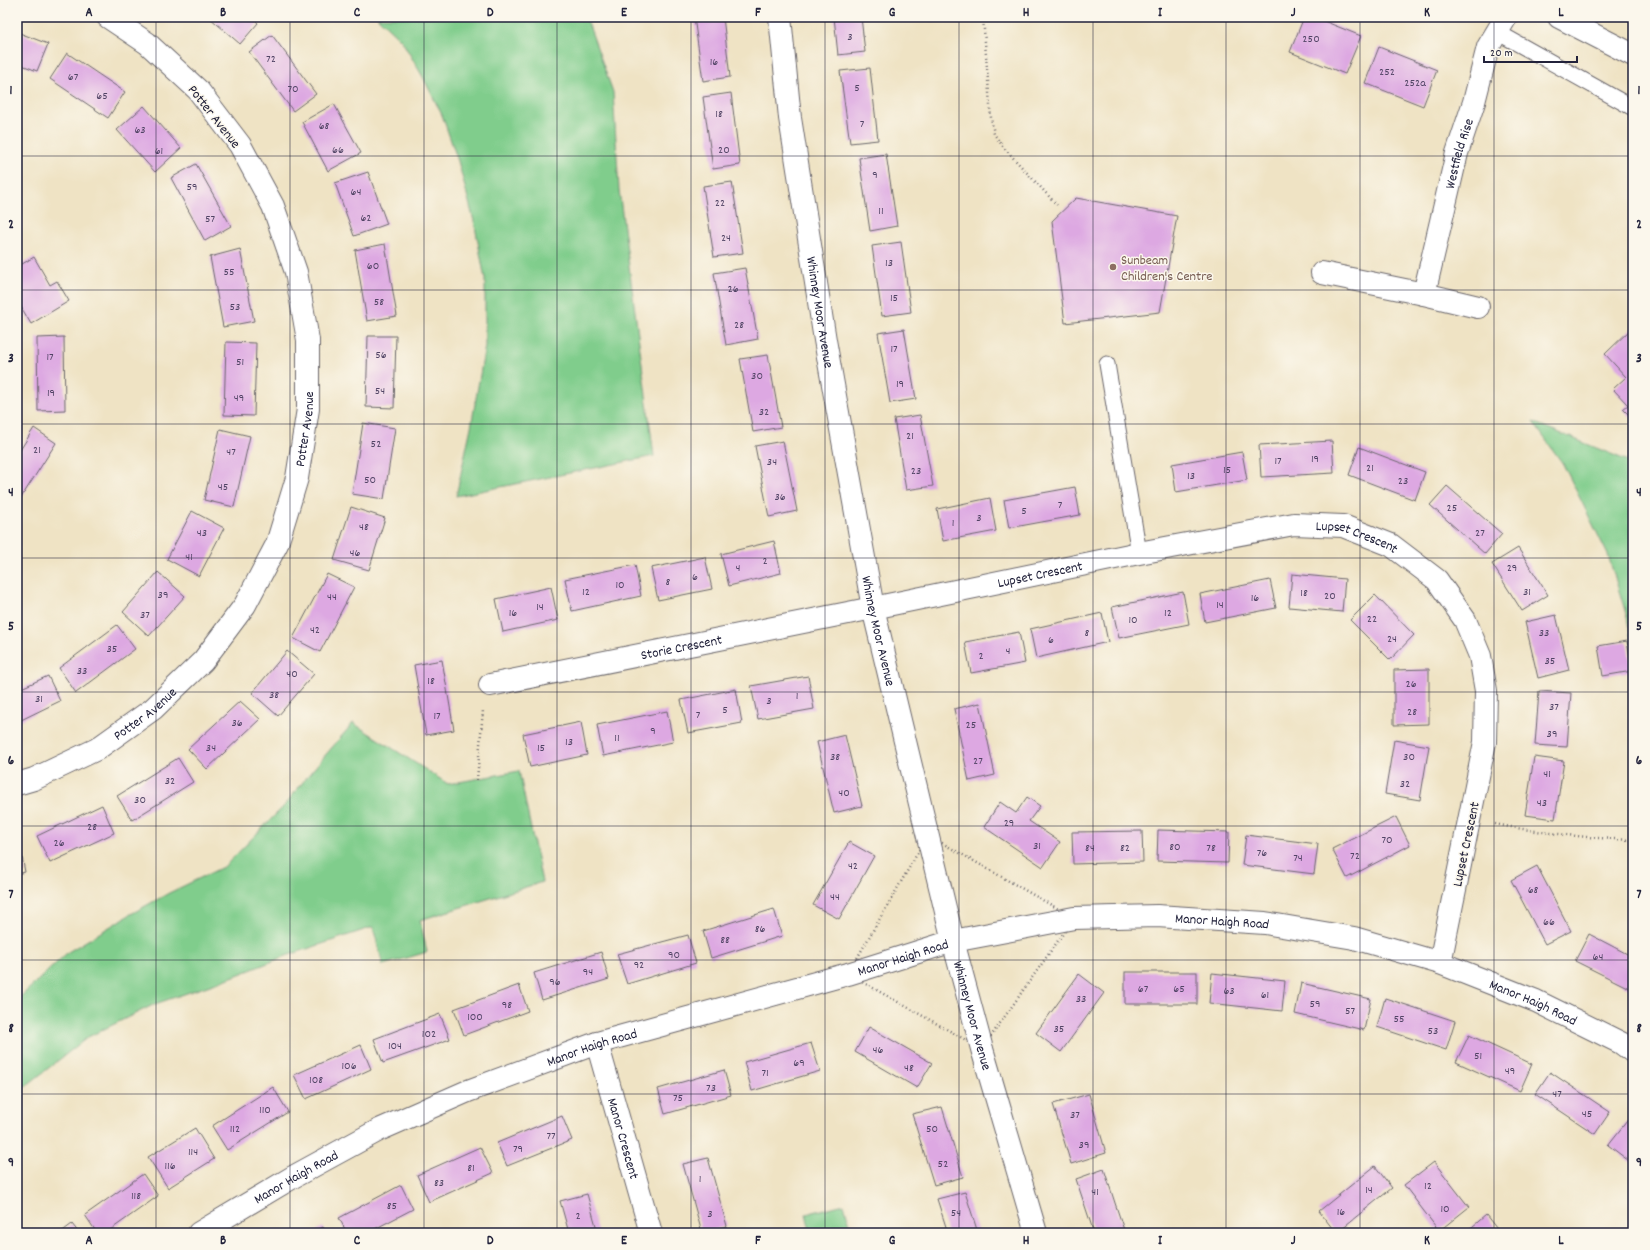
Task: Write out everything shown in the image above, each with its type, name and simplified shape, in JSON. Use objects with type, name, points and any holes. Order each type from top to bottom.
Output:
[{"type":"main road","name":"Potter Avenue","points":[[17,784],[34,779],[97,749],[154,709],[203,661],[245,605],[276,544],[298,478],[308,409],[308,340],[296,272],[273,206],[240,145],[198,90],[147,43],[108,17]]},
{"type":"main road","name":"Whinney Moor Avenue","points":[[780,17],[790,118],[825,340],[873,608],[953,941],[982,1049],[1036,1233]]},
{"type":"main road","points":[[1559,17],[1633,55]]},
{"type":"main road","name":"Westfield Rise","points":[[1424,294],[1457,153],[1474,102],[1488,47],[1501,25]]},
{"type":"main road","points":[[1322,272],[1478,307]]},
{"type":"main road","name":"Lupset Crescent","points":[[873,608],[1139,553],[1294,524],[1343,526],[1391,545],[1437,580],[1465,620],[1480,656],[1486,691],[1486,742],[1440,963]]},
{"type":"main road","name":"Storie Crescent","points":[[490,685],[873,608]]},
{"type":"main road","name":"Manor Haigh Road","points":[[199,1233],[293,1177],[379,1130],[468,1091],[596,1043],[848,974],[953,941],[1074,918],[1156,916],[1265,923],[1354,938],[1440,963],[1536,1001],[1621,1043],[1633,1052]]},
{"type":"main road","name":"Manor Crescent","points":[[596,1043],[651,1233]]},
{"type":"lane","points":[[1501,25],[1633,108]]},
{"type":"lane","points":[[1107,364],[1139,553]]},
{"type":"path","points":[[984,17],[991,118],[994,134],[1005,150],[1056,205]]},
{"type":"path","points":[[477,780],[482,715],[490,685]]},
{"type":"path","points":[[1489,823],[1523,830],[1583,838],[1633,840]]},
{"type":"green space","points":[[377,17],[586,17],[613,92],[619,190],[654,456],[456,496],[471,427],[485,346],[485,279],[474,221],[458,161],[442,115],[423,77],[402,41]]},
{"type":"green space","points":[[1533,422],[1633,463],[1633,652],[1627,617],[1608,555],[1563,464]]},
{"type":"green space","points":[[353,723],[448,784],[519,771],[542,882],[420,920],[427,952],[383,965],[373,927],[286,956],[219,982],[155,1004],[88,1037],[17,1093],[17,1000],[68,952],[169,893],[225,866],[285,805]]},
{"type":"green space","points":[[844,1204],[852,1233],[802,1233],[810,1230],[806,1214]]},
{"type":"building","points":[[209,17],[252,17],[258,23],[240,44]]},
{"type":"building","points":[[694,17],[723,17],[730,77],[703,81]]},
{"type":"building","points":[[834,17],[861,17],[865,52],[838,55]]},
{"type":"building","points":[[1304,17],[1314,17],[1361,36],[1345,74],[1290,52]]},
{"type":"building","points":[[17,32],[48,44],[37,71],[17,63]]},
{"type":"building","points":[[272,35],[316,94],[293,111],[249,52]]},
{"type":"building","points":[[1379,47],[1437,70],[1423,106],[1365,83]]},
{"type":"building","points":[[67,53],[125,92],[108,118],[50,79]]},
{"type":"building","points":[[870,68],[878,140],[850,143],[840,71]]},
{"type":"building","points":[[731,93],[740,165],[713,169],[703,97]]},
{"type":"building","points":[[334,104],[361,153],[328,171],[302,122]]},
{"type":"building","points":[[144,106],[181,148],[155,172],[117,130]]},
{"type":"building","points":[[886,154],[897,226],[870,231],[859,158]]},
{"type":"building","points":[[196,164],[231,226],[205,241],[171,178]]},
{"type":"building","points":[[368,172],[387,224],[354,236],[335,183]]},
{"type":"building","points":[[732,182],[743,253],[714,257],[703,186]]},
{"type":"building","name":"Sunbeam Children's Centre","points":[[1076,198],[1177,216],[1160,312],[1065,323],[1052,221]]},
{"type":"building","points":[[901,242],[911,312],[882,316],[872,246]]},
{"type":"building","points":[[385,244],[397,316],[367,321],[355,250]]},
{"type":"building","points":[[240,249],[254,321],[223,327],[210,257]]},
{"type":"building","points":[[34,257],[50,285],[57,281],[69,301],[31,324],[17,300],[17,267]]},
{"type":"building","points":[[745,268],[758,339],[726,345],[714,273]]},
{"type":"building","points":[[1633,327],[1633,419],[1623,409],[1628,405],[1613,389],[1626,377],[1605,354]]},
{"type":"building","points":[[904,329],[916,399],[890,403],[878,333]]},
{"type":"building","points":[[368,336],[396,336],[394,408],[366,407]]},
{"type":"building","points":[[64,337],[65,410],[38,411],[37,338]]},
{"type":"building","points":[[226,342],[256,343],[254,416],[224,415]]},
{"type":"building","points":[[768,355],[781,427],[753,432],[740,359]]},
{"type":"building","points":[[920,415],[933,486],[906,490],[894,419]]},
{"type":"building","points":[[363,423],[395,428],[384,499],[352,494]]},
{"type":"building","points":[[34,428],[56,443],[17,504],[17,455]]},
{"type":"building","points":[[220,429],[250,436],[234,507],[204,500]]},
{"type":"building","points":[[783,441],[797,511],[769,517],[755,446]]},
{"type":"building","points":[[1332,441],[1334,473],[1261,477],[1259,445]]},
{"type":"building","points":[[1359,447],[1425,472],[1415,500],[1349,475]]},
{"type":"building","points":[[1242,452],[1247,480],[1176,492],[1172,464]]},
{"type":"building","points":[[1447,486],[1502,534],[1485,554],[1430,505]]},
{"type":"building","points":[[1075,487],[1080,515],[1009,528],[1004,500]]},
{"type":"building","points":[[990,498],[996,531],[943,541],[937,509]]},
{"type":"building","points":[[351,507],[385,518],[369,570],[334,560]]},
{"type":"building","points":[[192,511],[224,528],[199,576],[167,559]]},
{"type":"building","points":[[774,541],[781,573],[729,586],[721,554]]},
{"type":"building","points":[[1518,548],[1548,595],[1522,611],[1492,564]]},
{"type":"building","points":[[705,557],[712,589],[658,600],[651,568]]},
{"type":"building","points":[[635,565],[641,596],[572,611],[565,579]]},
{"type":"building","points":[[158,572],[185,596],[149,636],[123,612]]},
{"type":"building","points":[[327,574],[354,587],[320,652],[293,638]]},
{"type":"building","points":[[1292,574],[1345,579],[1342,612],[1289,607]]},
{"type":"building","points":[[1270,580],[1276,608],[1205,622],[1200,594]]},
{"type":"building","points":[[551,587],[558,620],[503,632],[496,599]]},
{"type":"building","points":[[1183,592],[1189,624],[1119,638],[1112,607]]},
{"type":"building","points":[[1375,595],[1414,635],[1390,660],[1350,620]]},
{"type":"building","points":[[1102,613],[1108,642],[1036,658],[1030,629]]},
{"type":"building","points":[[1556,615],[1569,670],[1538,678],[1525,622]]},
{"type":"building","points":[[117,625],[135,649],[76,693],[59,668]]},
{"type":"building","points":[[1019,632],[1025,663],[971,673],[965,642]]},
{"type":"building","points":[[1627,641],[1632,671],[1603,676],[1598,646]]},
{"type":"building","points":[[287,651],[314,674],[278,716],[252,693]]},
{"type":"building","points":[[442,660],[454,730],[426,735],[414,665]]},
{"type":"building","points":[[1429,669],[1429,724],[1394,725],[1394,670]]},
{"type":"building","points":[[48,676],[60,701],[17,722],[17,690]]},
{"type":"building","points":[[808,676],[814,709],[758,719],[751,686]]},
{"type":"building","points":[[736,689],[742,723],[688,733],[681,700]]},
{"type":"building","points":[[1539,691],[1571,693],[1567,747],[1535,745]]},
{"type":"building","points":[[240,701],[260,719],[207,769],[188,749]]},
{"type":"building","points":[[980,703],[995,775],[969,781],[954,709]]},
{"type":"building","points":[[667,711],[673,742],[603,756],[597,725]]},
{"type":"building","points":[[581,722],[587,755],[530,767],[523,734]]},
{"type":"building","points":[[845,735],[862,806],[834,813],[817,742]]},
{"type":"building","points":[[1394,740],[1429,746],[1420,800],[1385,794]]},
{"type":"building","points":[[1534,757],[1564,761],[1555,819],[1525,815]]},
{"type":"building","points":[[178,758],[193,782],[132,820],[117,796]]},
{"type":"building","points":[[1027,797],[1040,806],[1029,821],[1060,842],[1043,867],[984,827],[1000,802],[1016,813]]},
{"type":"building","points":[[102,805],[114,833],[50,863],[37,836]]},
{"type":"building","points":[[1396,817],[1410,845],[1347,878],[1332,849]]},
{"type":"building","points":[[1158,830],[1229,832],[1228,863],[1157,861]]},
{"type":"building","points":[[1142,831],[1143,862],[1073,864],[1072,832]]},
{"type":"building","points":[[1246,835],[1318,844],[1314,874],[1242,865]]},
{"type":"building","points":[[19,841],[25,872],[17,874],[17,842]]},
{"type":"building","points":[[849,842],[874,856],[839,919],[813,905]]},
{"type":"building","points":[[1537,866],[1571,931],[1545,944],[1511,880]]},
{"type":"building","points":[[774,909],[782,936],[711,958],[703,931]]},
{"type":"building","points":[[1589,934],[1633,957],[1633,990],[1575,961]]},
{"type":"building","points":[[688,935],[696,963],[627,984],[617,954]]},
{"type":"building","points":[[601,952],[609,979],[542,1000],[534,973]]},
{"type":"building","points":[[1125,972],[1197,972],[1197,1004],[1125,1004]]},
{"type":"building","points":[[1212,973],[1285,981],[1282,1011],[1209,1003]]},
{"type":"building","points":[[1079,974],[1104,993],[1061,1052],[1036,1033]]},
{"type":"building","points":[[1301,983],[1371,999],[1364,1030],[1295,1014]]},
{"type":"building","points":[[519,985],[528,1011],[464,1035],[454,1009]]},
{"type":"building","points":[[1385,998],[1455,1021],[1446,1050],[1377,1027]]},
{"type":"building","points":[[440,1014],[450,1039],[383,1063],[374,1039]]},
{"type":"building","points":[[869,1027],[932,1063],[917,1088],[855,1052]]},
{"type":"building","points":[[1469,1035],[1532,1064],[1520,1091],[1456,1062]]},
{"type":"building","points":[[811,1043],[820,1071],[752,1091],[744,1062]]},
{"type":"building","points":[[361,1045],[371,1069],[306,1099],[294,1075]]},
{"type":"building","points":[[724,1070],[731,1095],[665,1114],[658,1089]]},
{"type":"building","points":[[1550,1072],[1610,1112],[1595,1134],[1535,1094]]},
{"type":"building","points":[[273,1087],[288,1112],[227,1150],[212,1126]]},
{"type":"building","points":[[1089,1094],[1106,1153],[1071,1164],[1053,1104]]},
{"type":"building","points":[[942,1107],[963,1177],[934,1185],[912,1114]]},
{"type":"building","points":[[562,1116],[572,1140],[507,1166],[497,1143]]},
{"type":"building","points":[[1627,1121],[1633,1125],[1633,1164],[1608,1145]]},
{"type":"building","points":[[195,1128],[214,1159],[168,1188],[148,1157]]},
{"type":"building","points":[[480,1147],[493,1173],[429,1202],[417,1175]]},
{"type":"building","points":[[708,1158],[727,1226],[702,1233],[683,1164]]},
{"type":"building","points":[[1434,1162],[1469,1207],[1439,1231],[1404,1185]]},
{"type":"building","points":[[1375,1166],[1392,1188],[1336,1233],[1319,1211]]},
{"type":"building","points":[[1104,1169],[1125,1233],[1094,1233],[1076,1179]]},
{"type":"building","points":[[143,1174],[158,1196],[106,1233],[97,1233],[85,1215]]},
{"type":"building","points":[[401,1185],[413,1209],[367,1233],[347,1233],[339,1218]]},
{"type":"building","points":[[965,1192],[978,1233],[948,1233],[937,1199]]},
{"type":"building","points":[[587,1194],[598,1233],[569,1233],[560,1201]]},
{"type":"building","points":[[1486,1215],[1500,1233],[1465,1233]]},
{"type":"building","points":[[72,1224],[79,1233],[60,1233]]},
{"type":"building","points":[[323,1227],[326,1233],[312,1233]]},
{"type":"place","name":"Sunbeam Children's Centre","points":[[1113,267]]}]
